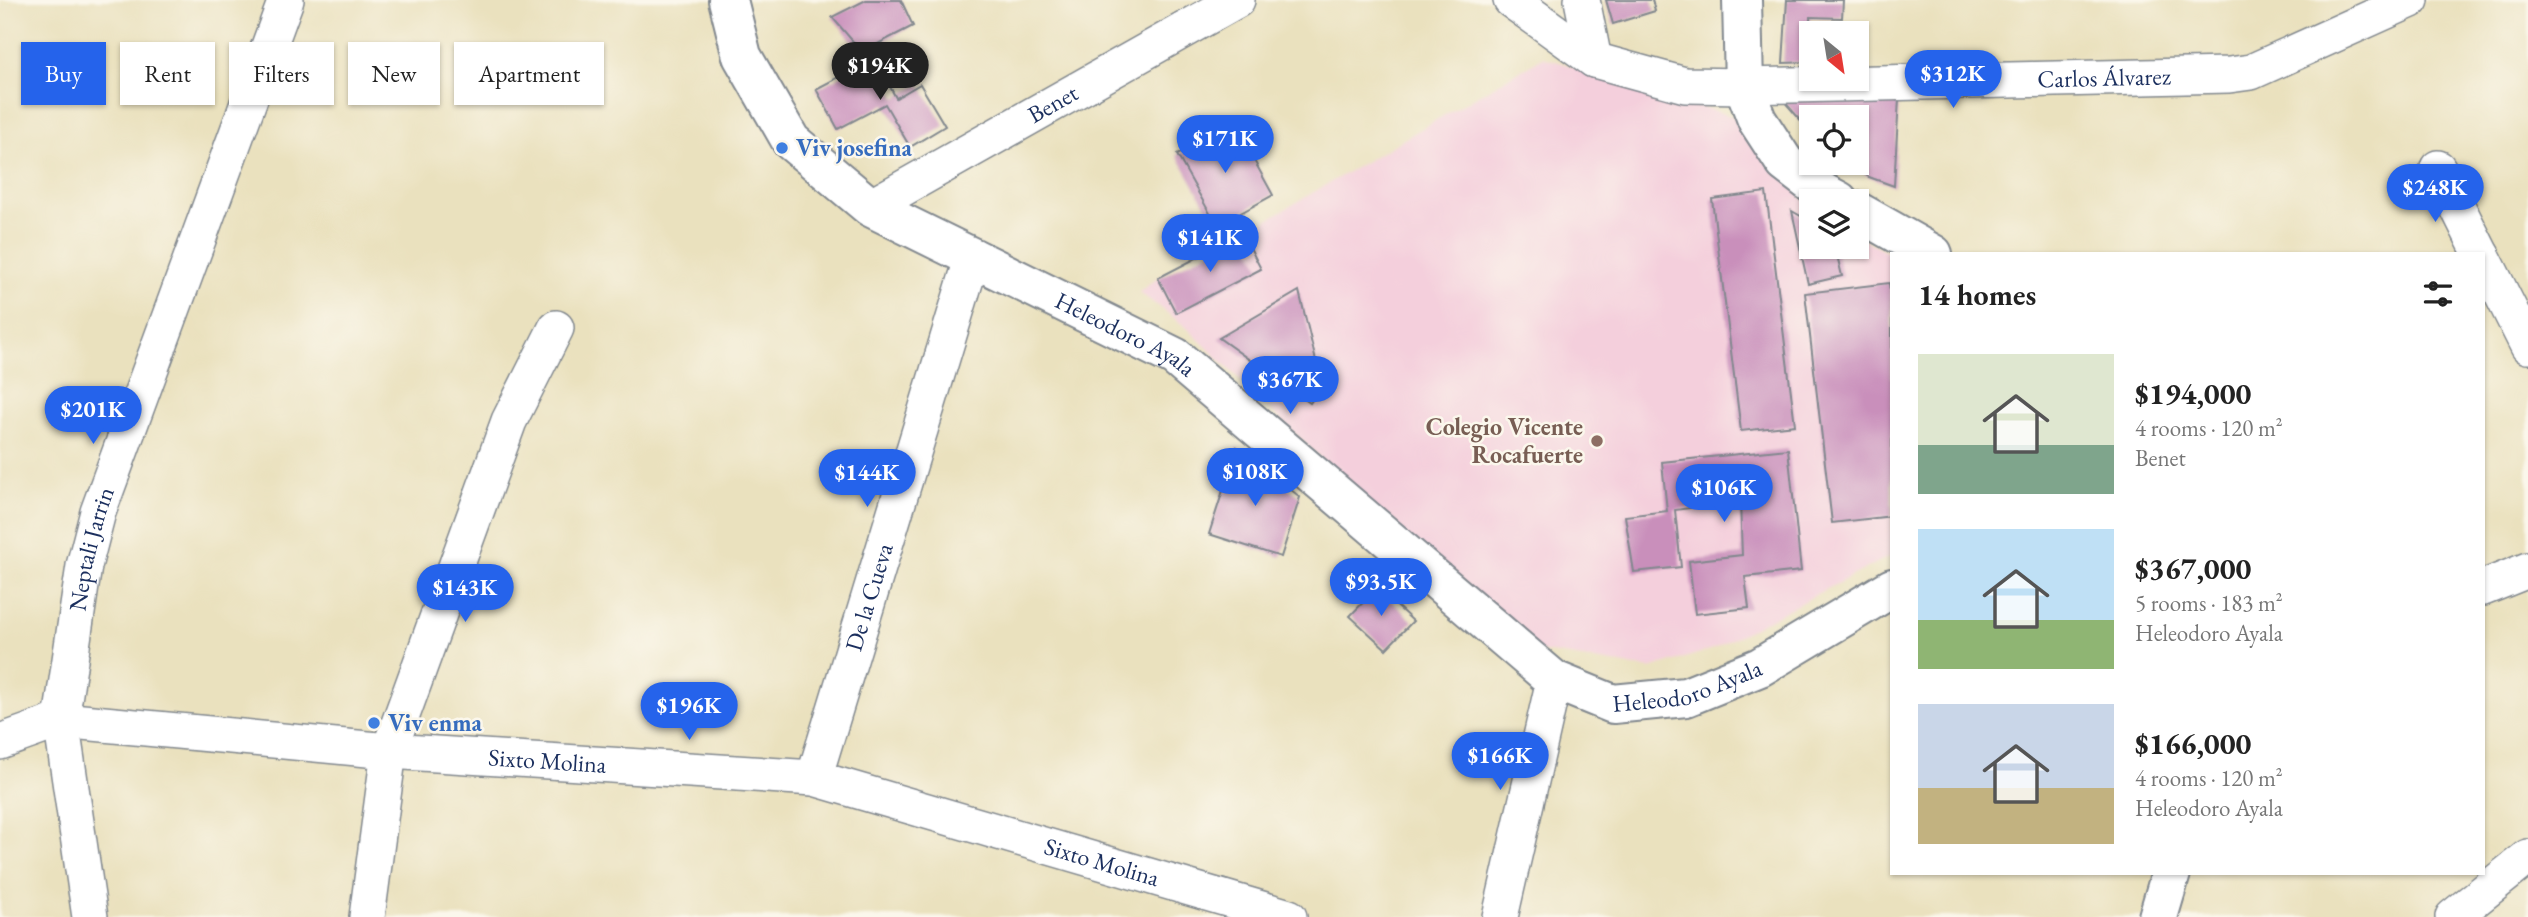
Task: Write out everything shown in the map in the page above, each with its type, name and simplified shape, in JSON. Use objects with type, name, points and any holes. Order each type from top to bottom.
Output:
[{"type":"street","name":"Neptali Jarrin","points":[[90,917],[61,720],[84,566],[98,512],[286,0]]},
{"type":"street","name":"Heleodoro Ayala","points":[[728,0],[742,56],[791,141],[870,207],[1175,357],[1554,680],[1613,704],[1686,697],[1760,667],[1890,588]]},
{"type":"street","name":"Benet","points":[[870,207],[1237,0]]},
{"type":"street","name":"Carlos Álvarez","points":[[1511,0],[1594,60],[1685,85],[1744,86],[2229,75],[2251,72],[2411,0]]},
{"type":"street","points":[[1582,0],[1594,60]]},
{"type":"street","points":[[1742,0],[1744,86],[1757,120],[1786,163],[1819,189]]},
{"type":"street","points":[[2438,168],[2480,252]]},
{"type":"street","points":[[1869,218],[1929,252]]},
{"type":"street","name":"De la Cueva","points":[[814,778],[973,257]]},
{"type":"street","points":[[2485,262],[2528,346]]},
{"type":"street","points":[[367,917],[389,751],[509,421],[556,328]]},
{"type":"street","points":[[2485,587],[2528,570]]},
{"type":"street","points":[[1500,917],[1554,680]]},
{"type":"street","name":"Sixto Molina","points":[[0,742],[61,720],[389,751],[814,778],[1289,917]]},
{"type":"street","points":[[2453,917],[2528,857]]},
{"type":"street","points":[[2158,917],[2170,875]]},
{"type":"shaded area","name":"Colegio Vicente Rocafuerte","points":[[1543,57],[1737,118],[1799,193],[1799,259],[1869,259],[1869,242],[1890,253],[1890,556],[1713,649],[1650,669],[1514,647],[1186,327],[1139,292],[1158,278],[1243,234]]},
{"type":"building","points":[[866,0],[901,0],[913,26],[862,52],[832,17]]},
{"type":"building","points":[[1606,0],[1652,0],[1655,11],[1613,24]]},
{"type":"building","points":[[1787,0],[1843,0],[1842,18],[1810,17],[1810,21],[1799,21],[1799,62],[1783,63]]},
{"type":"building","points":[[875,58],[896,98],[920,84],[945,126],[910,147],[885,104],[838,129],[816,89]]},
{"type":"building","points":[[1899,98],[1894,186],[1866,175],[1869,175],[1869,105],[1799,105],[1799,118],[1782,99]]},
{"type":"building","points":[[1234,124],[1273,195],[1217,226],[1177,155]]},
{"type":"building","points":[[1766,192],[1795,425],[1741,431],[1712,199]]},
{"type":"building","points":[[1792,211],[1799,215],[1799,243]]},
{"type":"building","points":[[1243,234],[1261,269],[1176,313],[1158,278]]},
{"type":"building","points":[[1803,259],[1838,259],[1842,276],[1808,284]]},
{"type":"building","points":[[1889,283],[1890,516],[1832,523],[1805,293]]},
{"type":"building","points":[[1299,291],[1322,386],[1310,403],[1219,338]]},
{"type":"building","points":[[1237,447],[1300,497],[1281,557],[1209,534]]},
{"type":"building","points":[[1788,449],[1801,571],[1745,577],[1749,608],[1695,614],[1689,561],[1742,555],[1740,501],[1675,510],[1681,567],[1634,572],[1625,516],[1667,511],[1662,462]]},
{"type":"building","points":[[1377,588],[1413,621],[1386,649],[1350,616]]},
{"type":"place","name":"Viv josefina","points":[[782,148]]},
{"type":"place","name":"Colegio Vicente Rocafuerte","points":[[1597,441]]},
{"type":"place","name":"Viv enma","points":[[374,723]]}]
